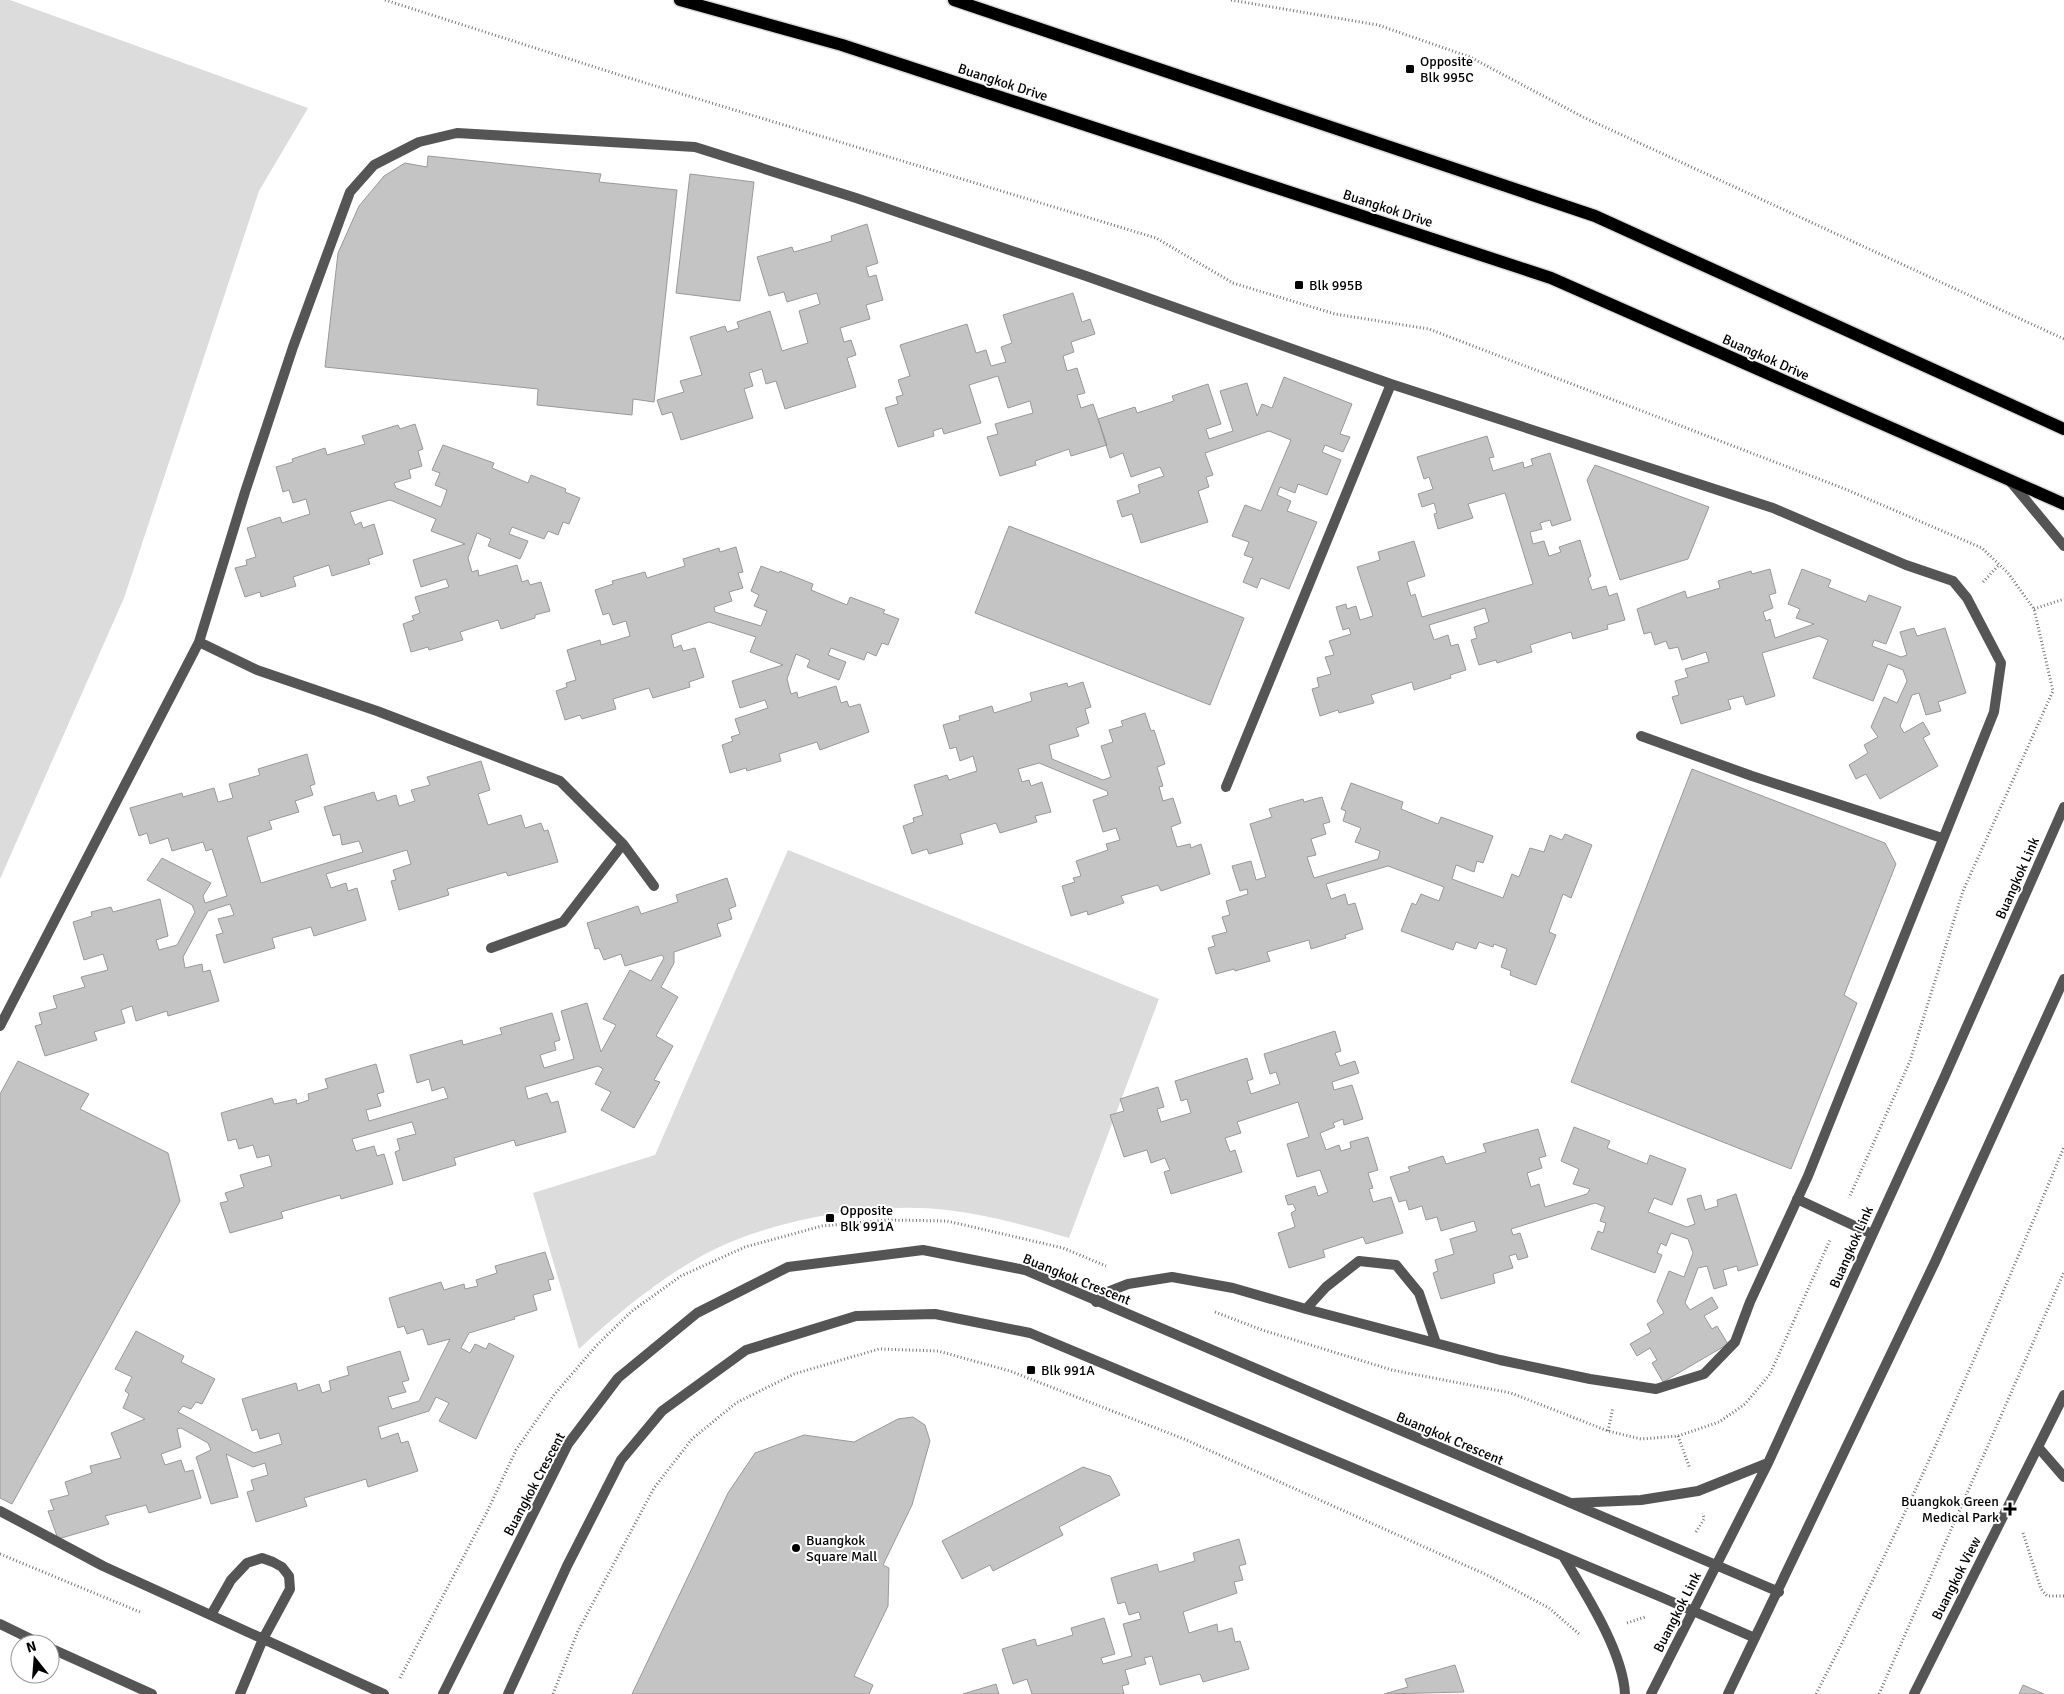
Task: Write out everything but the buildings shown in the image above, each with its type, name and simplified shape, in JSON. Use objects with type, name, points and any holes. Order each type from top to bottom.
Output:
[{"type":"main road","name":"Buangkok Drive","points":[[680,0],[842,45],[1551,278],[2064,504]]},
{"type":"main road","points":[[954,0],[1595,216],[2064,429]]},
{"type":"street","points":[[0,1026],[198,642],[293,347],[350,192],[374,165],[419,142],[457,133],[695,147],[856,198],[1086,276],[1391,384],[1773,508],[1906,565],[1954,581],[1967,598],[2001,663],[1994,712],[1797,1199],[1750,1302],[1735,1342],[1704,1374],[1656,1389],[1500,1360],[1306,1310],[1234,1288],[1172,1277],[1139,1281],[1110,1291],[1096,1302]]},
{"type":"street","points":[[1226,787],[1391,384]]},
{"type":"street","points":[[2010,481],[2064,546]]},
{"type":"street","points":[[198,642],[257,670],[386,715],[560,781],[623,844],[654,886]]},
{"type":"street","points":[[1641,736],[1752,776],[1942,838]]},
{"type":"street","name":"Buangkok Link","points":[[1651,1694],[1768,1463],[2064,807]]},
{"type":"street","points":[[491,948],[562,922],[623,844]]},
{"type":"street","points":[[1728,1694],[1779,1592],[1935,1262],[2064,979]]},
{"type":"street","points":[[1797,1199],[1872,1234]]},
{"type":"street","name":"Buangkok Crescent","points":[[443,1694],[568,1444],[618,1378],[697,1313],[788,1267],[923,1250],[1025,1270],[1096,1302],[1779,1592]]},
{"type":"street","points":[[1306,1310],[1326,1287],[1359,1261],[1396,1265],[1419,1293],[1436,1343]]},
{"type":"street","points":[[508,1694],[567,1566],[621,1460],[662,1411],[746,1350],[856,1316],[935,1314],[1030,1333],[1756,1638]]},
{"type":"street","name":"Buangkok View","points":[[1914,1694],[2064,1395]]},
{"type":"street","points":[[2038,1447],[2064,1477]]},
{"type":"street","points":[[1568,1503],[1641,1500],[1698,1491],[1768,1463]]},
{"type":"street","points":[[0,1511],[103,1566],[384,1694]]},
{"type":"street","points":[[1564,1556],[1606,1629],[1624,1684],[1624,1694]]},
{"type":"street","points":[[211,1615],[238,1571],[247,1563],[262,1558],[282,1566],[289,1576],[290,1589],[264,1639],[240,1694]]},
{"type":"street","points":[[0,1624],[20,1634]]},
{"type":"street","points":[[60,1653],[152,1694]]},
{"type":"path","points":[[385,0],[626,77],[1156,238],[1233,283],[1335,314],[1429,329],[1845,490],[1982,548],[1998,566],[2008,573],[2034,609],[2053,691],[1963,891],[1910,1061],[1770,1374],[1746,1404],[1718,1422],[1678,1436],[1641,1440],[1608,1431],[1510,1393],[1392,1370],[1262,1330],[1209,1309]]},
{"type":"path","points":[[1231,0],[1378,25],[1470,57],[1583,117],[2064,339]]},
{"type":"path","points":[[1981,584],[1998,566]]},
{"type":"path","points":[[2034,609],[2064,599]]},
{"type":"path","points":[[1816,1694],[1866,1598],[1938,1439],[2064,1147]]},
{"type":"path","points":[[396,1685],[487,1512],[516,1450],[543,1411],[596,1346],[632,1311],[682,1276],[754,1244],[822,1226],[888,1220],[948,1221],[1063,1248],[1139,1281]]},
{"type":"path","points":[[1879,1694],[2064,1272]]},
{"type":"path","points":[[553,1694],[578,1631],[654,1488],[692,1439],[736,1403],[794,1374],[879,1349],[938,1351],[1010,1370],[1184,1439],[1488,1576],[1549,1608],[1583,1638]]},
{"type":"path","points":[[1608,1431],[1614,1402]]},
{"type":"path","points":[[2012,1499],[2041,1589],[2048,1596],[2064,1596]]},
{"type":"shaded area","points":[[0,0],[10,0],[308,108],[259,191],[124,598],[0,879]]},
{"type":"shaded area","points":[[788,850],[1159,999],[1069,1238],[994,1218],[947,1210],[918,1208],[856,1211],[792,1222],[733,1241],[707,1253],[673,1273],[609,1322],[579,1349],[533,1193],[655,1155]]},
{"type":"place","name":"Opposite Blk 995C","points":[[1410,69]]},
{"type":"place","name":"Blk 995B","points":[[1299,285]]},
{"type":"place","name":"Opposite Blk 991A","points":[[830,1218]]},
{"type":"place","name":"Blk 991A","points":[[1031,1370]]},
{"type":"place","name":"Buangkok Green Medical Park","points":[[2010,1509]]},
{"type":"place","name":"Buangkok Square Mall","points":[[796,1548]]}]
